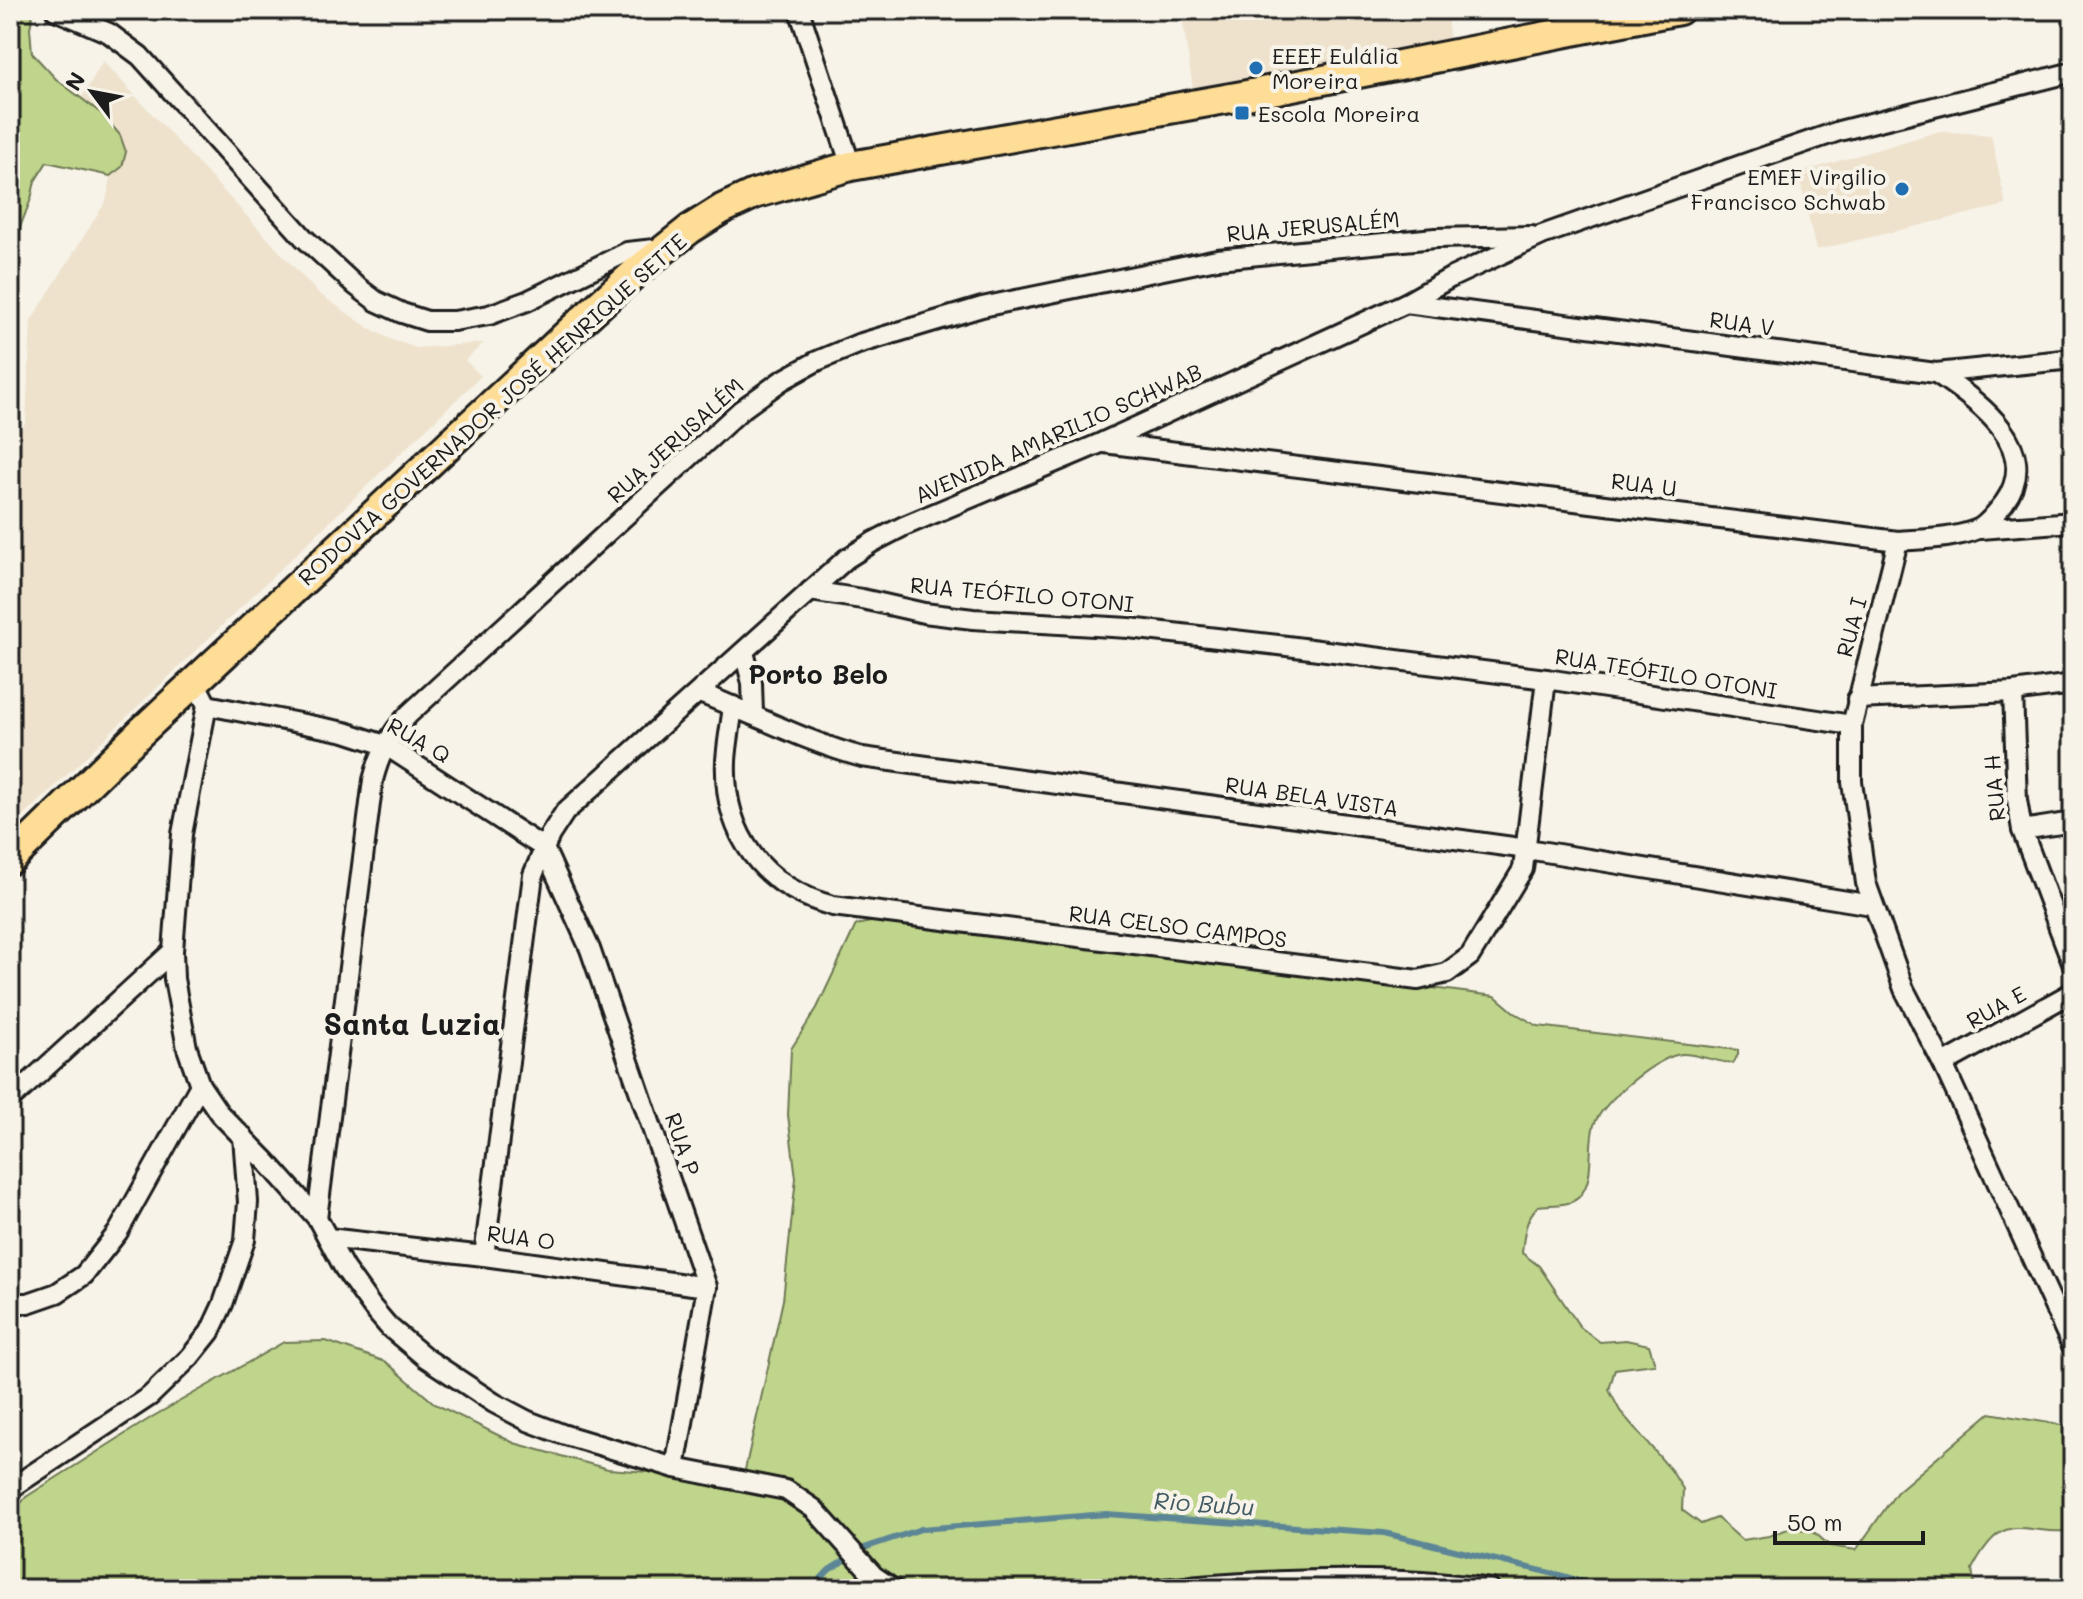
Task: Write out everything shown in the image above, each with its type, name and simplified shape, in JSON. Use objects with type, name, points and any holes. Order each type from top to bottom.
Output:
[{"type":"main road","name":"RODOVIA GOVERNADOR JOSÉ HENRIQUE SETTE","points":[[10,860],[201,693],[576,326],[666,247],[722,209],[754,194],[851,166],[1242,96],[1679,10]]},
{"type":"street","points":[[55,10],[109,33],[140,56],[304,238],[355,285],[376,301],[402,313],[427,321],[454,321],[489,315],[527,301],[627,252],[666,247]]},
{"type":"street","points":[[799,10],[851,166]]},
{"type":"street","name":"AVENIDA AMARILIO SCHWAB","points":[[484,1256],[531,886],[544,848],[565,812],[846,559],[904,526],[1101,443],[1406,303],[1452,277],[1542,235],[1839,131],[2073,72]]},
{"type":"street","name":"RUA JERUSALÉM","points":[[317,1218],[373,780],[385,745],[409,714],[741,410],[781,381],[817,361],[858,344],[982,307],[1217,259],[1435,238],[1542,235]]},
{"type":"street","name":"RUA V","points":[[1406,303],[1936,373],[2073,359]]},
{"type":"street","points":[[1936,373],[1989,414],[2011,444],[2016,462],[2015,480],[2009,496],[1980,529]]},
{"type":"street","name":"RUA U","points":[[1101,443],[1898,541],[1980,529],[2073,522]]},
{"type":"street","name":"RUA I","points":[[1852,725],[1898,541]]},
{"type":"street","name":"RUA TEÓFILO OTONI","points":[[810,591],[960,617],[1129,628],[1546,679],[1852,725]]},
{"type":"street","points":[[744,652],[752,683],[753,714]]},
{"type":"street","name":"RUA CELSO CAMPOS","points":[[733,706],[726,784],[736,826],[752,855],[774,878],[802,896],[833,906],[1418,980],[1447,973],[1470,956],[1523,869],[1546,679]]},
{"type":"street","points":[[1857,699],[2013,692],[2073,684]]},
{"type":"street","name":"RUA H","points":[[2013,692],[2017,800],[2022,830],[2073,965]]},
{"type":"street","points":[[201,693],[182,834],[173,951],[174,979],[183,1032],[200,1085],[219,1113],[317,1218],[359,1290],[389,1327],[457,1380],[528,1421],[562,1434],[675,1468],[786,1490],[814,1509],[874,1576],[893,1589]]},
{"type":"street","name":"RUA Q","points":[[201,693],[385,745],[544,848]]},
{"type":"street","name":"RUA BELA VISTA","points":[[700,693],[809,741],[862,757],[1527,849],[1872,905]]},
{"type":"street","points":[[1852,725],[1854,797],[1861,857],[1872,905],[1904,989],[1943,1064],[2073,1348]]},
{"type":"street","points":[[2022,830],[2073,822]]},
{"type":"street","name":"RUA P","points":[[544,848],[590,949],[707,1287],[675,1468]]},
{"type":"street","points":[[10,1100],[173,951]]},
{"type":"street","name":"RUA E","points":[[1943,1064],[2073,992]]},
{"type":"street","points":[[10,1303],[28,1303],[57,1293],[84,1275],[118,1232],[200,1085]]},
{"type":"street","points":[[10,1489],[150,1396],[190,1357],[210,1332],[245,1240],[248,1202],[243,1136]]},
{"type":"street","name":"RUA O","points":[[328,1238],[707,1287]]},
{"type":"street","points":[[1161,1589],[1324,1581],[1437,1583],[1490,1589]]},
{"type":"shaded area","name":"EEEF Eulália Moreira","points":[[1181,10],[1446,10],[1451,48],[1193,89]]},
{"type":"shaded area","points":[[103,61],[318,293],[366,326],[392,340],[417,348],[484,343],[465,360],[481,376],[21,819],[10,805],[10,446],[26,422],[31,321],[106,201],[110,183],[107,158],[75,109]]},
{"type":"shaded area","name":"EMEF Virgilio Francisco Schwab","points":[[1940,131],[1991,135],[2006,205],[1816,250],[1798,173]]},
{"type":"green space","points":[[10,10],[33,13],[30,28],[32,53],[56,79],[102,114],[120,135],[126,152],[122,167],[110,176],[47,162],[35,181],[10,253]]},
{"type":"green space","points":[[885,919],[1495,996],[1515,1013],[1538,1026],[1738,1050],[1732,1063],[1688,1054],[1673,1056],[1646,1071],[1619,1093],[1594,1125],[1588,1181],[1584,1190],[1570,1202],[1538,1206],[1528,1222],[1522,1253],[1539,1266],[1580,1327],[1600,1342],[1626,1340],[1649,1345],[1655,1364],[1615,1369],[1609,1390],[1620,1411],[1671,1470],[1683,1489],[1682,1510],[1701,1524],[1717,1518],[1742,1540],[1769,1536],[1793,1527],[1815,1533],[1830,1546],[1856,1550],[1897,1492],[1990,1413],[2073,1427],[2073,1531],[2014,1528],[2004,1531],[1994,1537],[1972,1569],[1975,1589],[10,1589],[10,1517],[26,1497],[152,1417],[284,1342],[326,1341],[386,1362],[435,1404],[514,1443],[608,1469],[743,1479],[783,1300],[796,1178],[788,1115],[791,1049],[817,1008],[856,925]]},
{"type":"waterway","name":"Rio Bubu","points":[[811,1589],[829,1570],[864,1548],[921,1529],[1106,1514],[1384,1533],[1605,1589]]},
{"type":"place","name":"EEEF Eulália Moreira","points":[[1256,68]]},
{"type":"place","name":"Escola Moreira","points":[[1242,113]]},
{"type":"place","name":"EMEF Virgilio Francisco Schwab","points":[[1902,189]]},
{"type":"district","name":"Porto Belo","points":[[818,674]]},
{"type":"district","name":"Santa Luzia","points":[[412,1023]]}]
